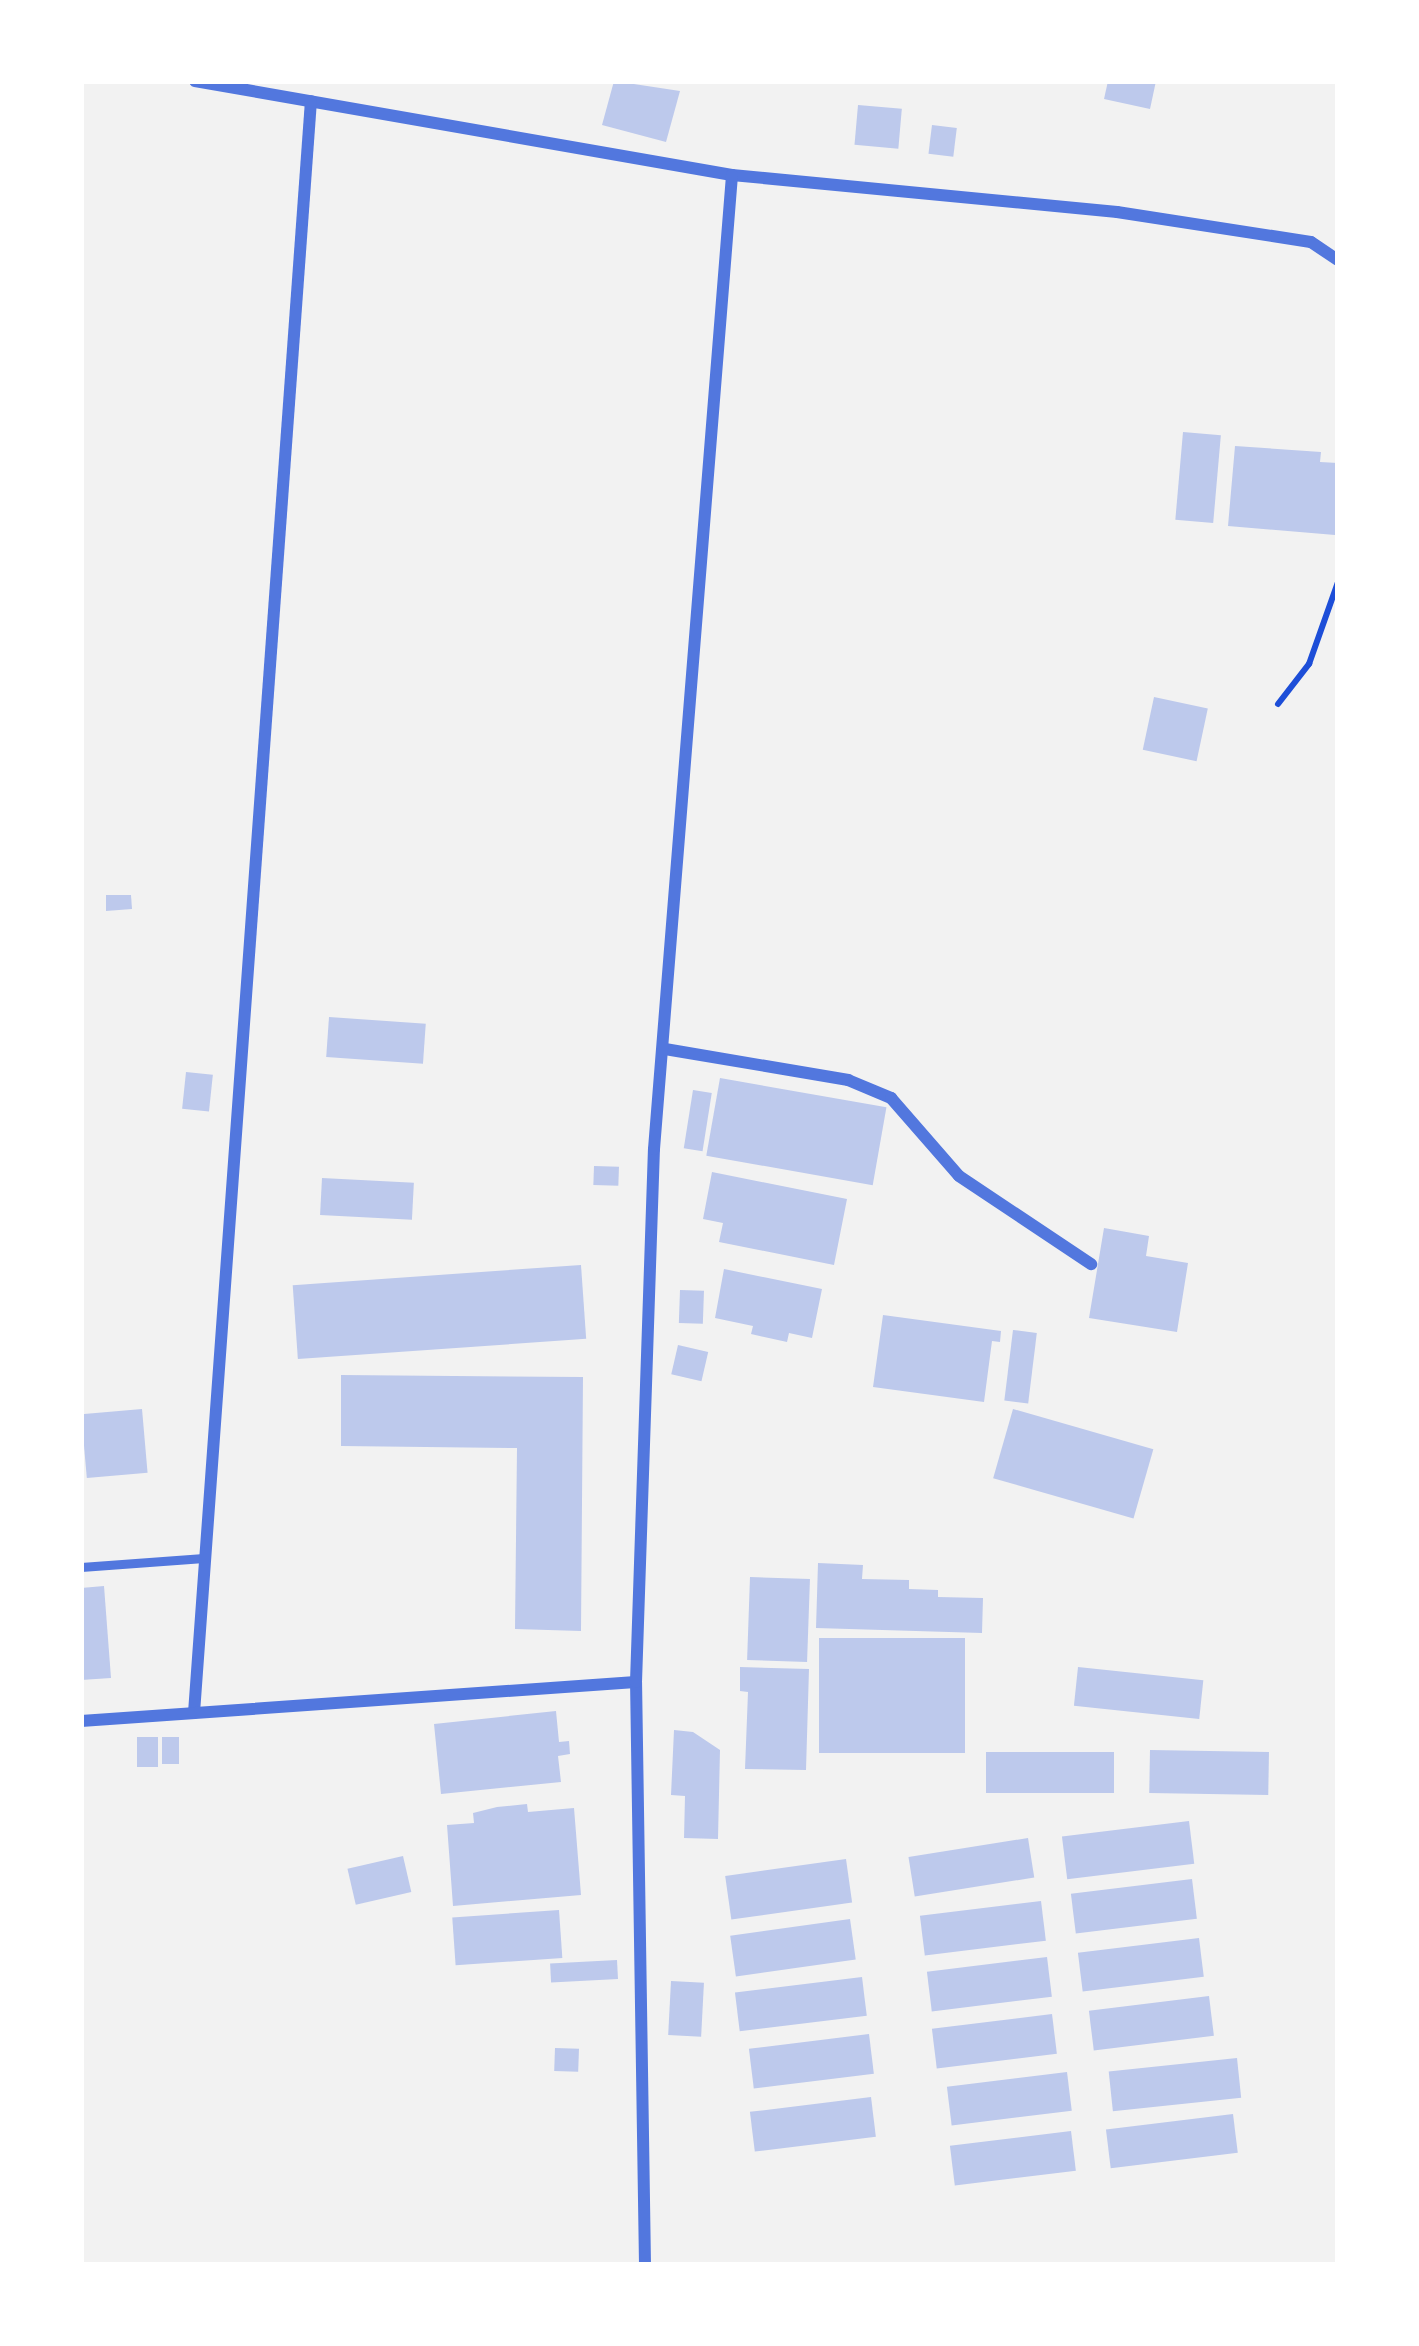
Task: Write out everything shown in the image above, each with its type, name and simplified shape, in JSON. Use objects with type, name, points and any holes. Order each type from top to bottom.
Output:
[{"type":"street","points":[[195,81],[732,175],[1117,212],[1311,242],[1338,260]]},
{"type":"street","points":[[194,1713],[311,101]]},
{"type":"street","points":[[645,2265],[636,1682],[654,1149],[732,175]]},
{"type":"street","points":[[664,1049],[848,1080],[892,1098],[959,1176],[1091,1264]]},
{"type":"street","points":[[81,1721],[636,1682]]},
{"type":"lane","points":[[81,1567],[204,1558]]},
{"type":"path","points":[[1278,704],[1309,664],[1338,582]]},
{"type":"building","points":[[614,81],[680,91],[666,142],[602,125]]},
{"type":"building","points":[[1108,81],[1156,81],[1150,109],[1104,99]]},
{"type":"building","points":[[858,105],[902,109],[898,149],[855,145]]},
{"type":"building","points":[[932,125],[957,128],[953,157],[928,154]]},
{"type":"building","points":[[1183,432],[1221,435],[1213,523],[1175,520]]},
{"type":"building","points":[[1235,446],[1321,452],[1320,462],[1338,463],[1335,535],[1228,526]]},
{"type":"building","points":[[1154,697],[1208,708],[1197,761],[1143,750]]},
{"type":"building","points":[[106,895],[131,895],[132,909],[106,911]]},
{"type":"building","points":[[329,1017],[426,1024],[423,1064],[326,1057]]},
{"type":"building","points":[[186,1072],[213,1075],[209,1112],[182,1109]]},
{"type":"building","points":[[720,1078],[886,1107],[873,1185],[706,1156]]},
{"type":"building","points":[[693,1090],[712,1093],[703,1151],[684,1148]]},
{"type":"building","points":[[594,1166],[619,1167],[618,1186],[593,1185]]},
{"type":"building","points":[[712,1172],[847,1199],[834,1265],[719,1242],[723,1223],[703,1219]]},
{"type":"building","points":[[322,1178],[414,1183],[412,1220],[320,1215]]},
{"type":"building","points":[[1104,1228],[1149,1236],[1146,1256],[1188,1263],[1177,1332],[1089,1318]]},
{"type":"building","points":[[581,1265],[586,1339],[298,1359],[293,1285]]},
{"type":"building","points":[[724,1269],[822,1289],[812,1338],[789,1333],[787,1342],[751,1334],[753,1326],[715,1318]]},
{"type":"building","points":[[680,1290],[704,1291],[703,1324],[679,1323]]},
{"type":"building","points":[[883,1315],[1001,1331],[1000,1342],[992,1341],[984,1402],[873,1387]]},
{"type":"building","points":[[1013,1330],[1037,1333],[1028,1403],[1004,1400]]},
{"type":"building","points":[[678,1345],[708,1352],[701,1381],[671,1374]]},
{"type":"building","points":[[341,1375],[583,1377],[581,1631],[515,1629],[517,1448],[341,1446]]},
{"type":"building","points":[[142,1409],[148,1473],[87,1478],[81,1414]]},
{"type":"building","points":[[1013,1409],[1153,1449],[1133,1518],[993,1478]]},
{"type":"building","points":[[818,1563],[863,1565],[862,1579],[909,1580],[909,1589],[938,1590],[938,1597],[983,1598],[982,1633],[816,1628]]},
{"type":"building","points":[[750,1577],[810,1579],[807,1662],[747,1660]]},
{"type":"building","points":[[104,1586],[111,1678],[81,1680],[81,1588]]},
{"type":"building","points":[[819,1638],[965,1638],[965,1753],[819,1753]]},
{"type":"building","points":[[740,1667],[809,1669],[806,1770],[745,1769],[748,1692],[740,1691]]},
{"type":"building","points":[[1078,1667],[1203,1680],[1199,1719],[1074,1706]]},
{"type":"building","points":[[556,1711],[559,1742],[569,1741],[570,1754],[558,1756],[561,1782],[441,1794],[434,1724]]},
{"type":"building","points":[[674,1730],[693,1732],[720,1750],[718,1839],[684,1838],[685,1796],[671,1795]]},
{"type":"building","points":[[137,1737],[158,1737],[158,1767],[137,1767]]},
{"type":"building","points":[[162,1737],[179,1737],[179,1764],[162,1764]]},
{"type":"building","points":[[1150,1750],[1269,1752],[1268,1795],[1149,1793]]},
{"type":"building","points":[[986,1752],[1114,1752],[1114,1793],[986,1793]]},
{"type":"building","points":[[527,1804],[528,1812],[574,1808],[581,1895],[453,1906],[447,1825],[474,1823],[473,1813]]},
{"type":"building","points":[[1189,1821],[1194,1864],[1067,1879],[1062,1837]]},
{"type":"building","points":[[1028,1838],[1034,1878],[915,1896],[908,1857]]},
{"type":"building","points":[[403,1856],[411,1892],[356,1905],[347,1869]]},
{"type":"building","points":[[846,1859],[852,1903],[731,1920],[725,1876]]},
{"type":"building","points":[[1192,1879],[1197,1919],[1076,1934],[1071,1894]]},
{"type":"building","points":[[1041,1901],[1046,1941],[925,1956],[920,1916]]},
{"type":"building","points":[[559,1910],[562,1958],[456,1965],[452,1917]]},
{"type":"building","points":[[850,1919],[856,1960],[736,1976],[730,1936]]},
{"type":"building","points":[[1199,1938],[1204,1977],[1083,1992],[1078,1953]]},
{"type":"building","points":[[1047,1957],[1052,1997],[932,2011],[927,1972]]},
{"type":"building","points":[[617,1960],[618,1979],[551,1982],[550,1964]]},
{"type":"building","points":[[862,1977],[867,2016],[740,2031],[735,1993]]},
{"type":"building","points":[[671,1981],[704,1983],[701,2037],[668,2035]]},
{"type":"building","points":[[1209,1996],[1214,2036],[1094,2050],[1089,2011]]},
{"type":"building","points":[[1052,2014],[1057,2054],[937,2068],[932,2029]]},
{"type":"building","points":[[869,2034],[874,2074],[754,2088],[749,2049]]},
{"type":"building","points":[[555,2048],[579,2049],[578,2072],[554,2071]]},
{"type":"building","points":[[1237,2058],[1241,2098],[1113,2111],[1109,2071]]},
{"type":"building","points":[[1067,2072],[1072,2111],[952,2125],[947,2087]]},
{"type":"building","points":[[871,2097],[876,2137],[755,2152],[750,2112]]},
{"type":"building","points":[[1233,2114],[1238,2153],[1111,2168],[1106,2130]]},
{"type":"building","points":[[1071,2131],[1076,2171],[955,2186],[950,2146]]}]
